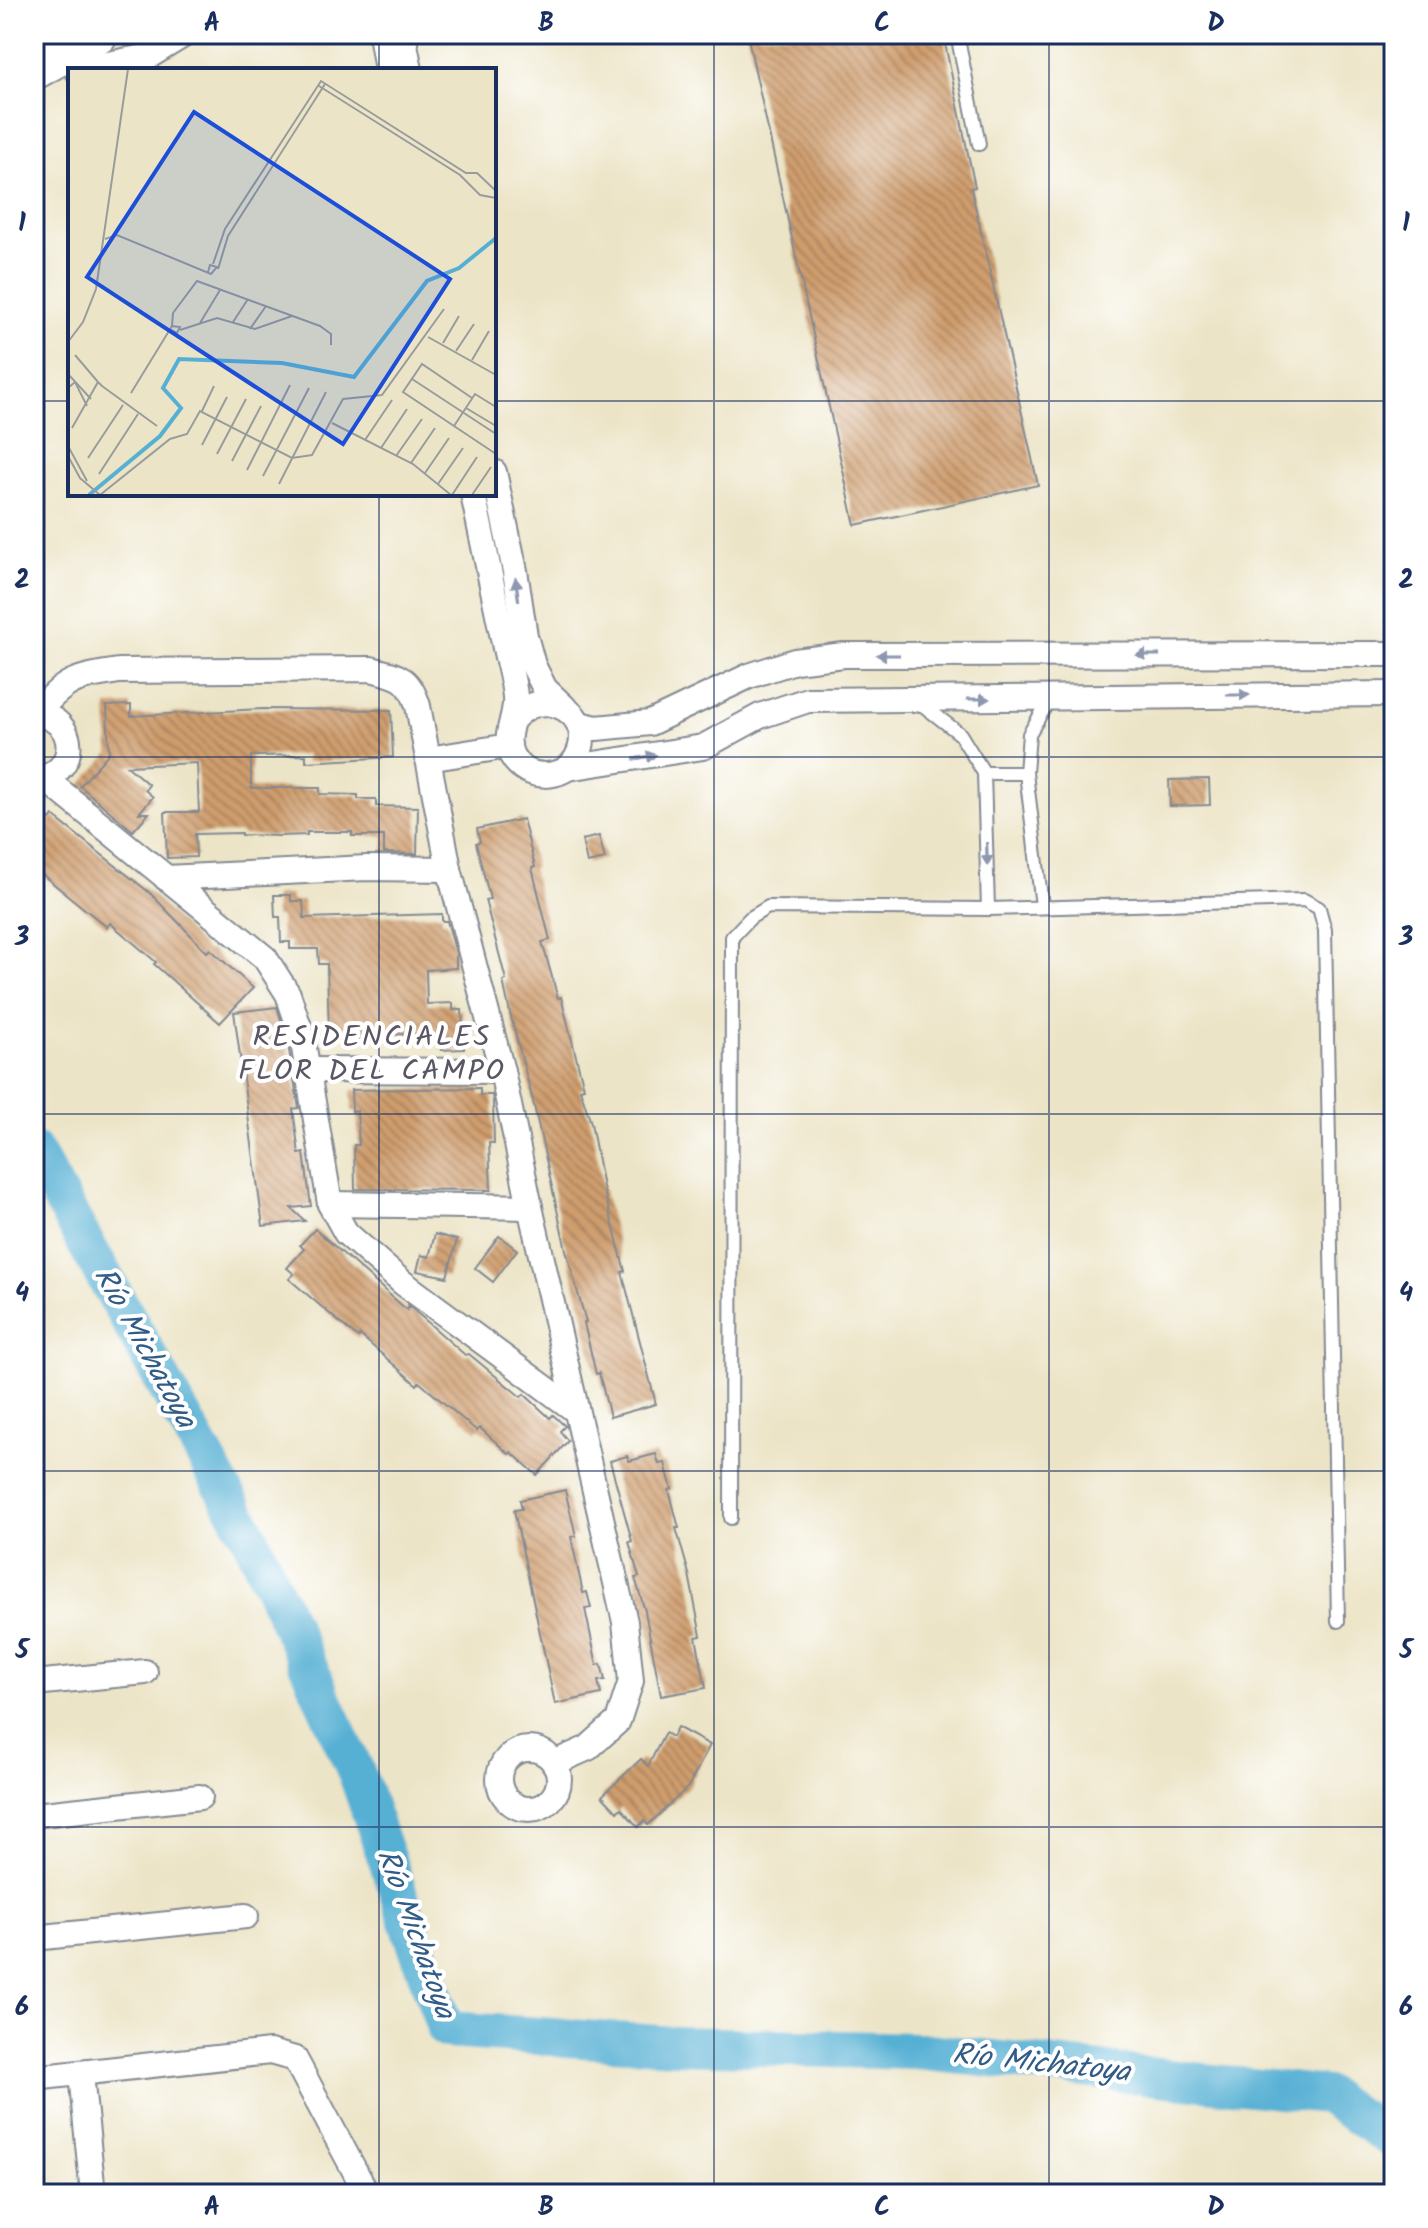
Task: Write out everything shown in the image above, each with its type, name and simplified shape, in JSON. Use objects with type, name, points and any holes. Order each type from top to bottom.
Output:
[{"type":"highway","points":[[34,39],[43,34]]},
{"type":"highway","points":[[34,69],[97,34]]},
{"type":"street","points":[[87,68],[149,56],[185,34]]},
{"type":"street","points":[[381,34],[387,68]]},
{"type":"street","points":[[403,34],[410,68]]},
{"type":"street","points":[[34,76],[68,71]]},
{"type":"street","points":[[473,496],[515,697],[508,733],[509,746],[513,758],[532,774],[557,774],[568,768],[581,748],[571,716],[545,689],[533,665],[496,481]]},
{"type":"street","points":[[512,721],[519,712],[541,702],[596,728],[650,723],[749,676],[795,661],[844,655],[1394,654]]},
{"type":"street","points":[[554,1763],[588,1748],[618,1721],[631,1681],[625,1622],[575,1410],[502,1071],[449,869],[412,688],[398,676],[371,669],[119,671],[84,676],[58,689],[35,714],[56,720],[63,728],[69,748],[62,767],[39,778],[265,958],[288,994],[302,1036],[330,1204],[346,1233],[403,1283],[575,1410]]},
{"type":"street","points":[[568,768],[703,747],[760,716],[808,700],[1394,694]]},
{"type":"street","points":[[428,759],[509,746]]},
{"type":"street","points":[[166,878],[367,868],[449,869]]},
{"type":"street","points":[[306,1070],[502,1071]]},
{"type":"street","points":[[330,1204],[530,1207]]},
{"type":"street","points":[[34,1683],[145,1672]]},
{"type":"street","points":[[34,1815],[200,1797]]},
{"type":"street","points":[[34,1938],[246,1916]]},
{"type":"street","points":[[34,2078],[270,2052],[295,2059],[367,2194]]},
{"type":"street","points":[[81,2074],[93,2194]]},
{"type":"lane","points":[[957,34],[979,144]]},
{"type":"lane","points":[[914,698],[960,734],[984,773],[988,909]]},
{"type":"lane","points":[[1042,906],[1026,773],[1029,734],[1050,699]]},
{"type":"lane","points":[[984,773],[1026,773]]},
{"type":"lane","points":[[731,1518],[732,937],[750,918],[768,907],[988,909],[1304,900],[1319,908],[1325,930],[1338,1621]]},
{"type":"building","points":[[747,34],[943,34],[975,187],[971,188],[1038,485],[855,525]]},
{"type":"building","points":[[131,705],[131,716],[262,709],[391,710],[393,757],[306,762],[306,755],[251,756],[251,788],[320,788],[320,794],[376,799],[376,806],[418,807],[417,854],[384,853],[384,836],[352,836],[352,832],[307,832],[307,835],[279,836],[241,833],[195,834],[196,857],[167,858],[165,812],[199,812],[197,763],[127,766],[149,785],[145,790],[153,797],[139,813],[149,813],[133,831],[80,786],[109,753],[107,706]]},
{"type":"building","points":[[1209,779],[1210,805],[1170,806],[1169,780]]},
{"type":"building","points":[[34,806],[50,820],[53,816],[150,893],[207,952],[210,949],[253,988],[220,1023],[110,923],[107,927],[34,868]]},
{"type":"building","points":[[523,819],[550,940],[542,942],[558,998],[561,997],[584,1088],[580,1089],[591,1123],[603,1187],[625,1271],[622,1272],[656,1404],[610,1417],[599,1373],[596,1374],[510,1013],[503,981],[506,980],[485,900],[490,899],[476,843],[480,842],[477,829]]},
{"type":"building","points":[[599,836],[605,859],[587,863],[582,840]]},
{"type":"building","points":[[274,895],[291,895],[291,901],[303,901],[304,918],[442,914],[456,953],[456,968],[426,970],[427,1004],[453,1003],[453,1010],[462,1010],[464,1049],[441,1050],[440,1034],[329,1035],[327,964],[319,964],[318,949],[290,949],[290,942],[281,942],[280,917],[275,917]]},
{"type":"building","points":[[277,1007],[287,1039],[299,1108],[293,1109],[299,1154],[304,1153],[311,1206],[291,1208],[305,1221],[263,1226],[234,1012]]},
{"type":"building","points":[[480,1088],[480,1095],[492,1095],[493,1101],[494,1143],[489,1143],[491,1190],[355,1189],[354,1145],[359,1145],[357,1111],[352,1111],[351,1090]]},
{"type":"building","points":[[315,1229],[407,1310],[408,1305],[465,1355],[469,1354],[521,1397],[524,1394],[550,1418],[553,1415],[565,1426],[560,1431],[568,1441],[537,1475],[480,1428],[477,1431],[419,1382],[417,1385],[289,1279],[294,1274],[287,1268],[304,1249],[300,1245]]},
{"type":"building","points":[[435,1234],[457,1240],[447,1277],[417,1271],[421,1255],[429,1257]]},
{"type":"building","points":[[499,1236],[517,1250],[493,1282],[475,1268]]},
{"type":"building","points":[[656,1454],[659,1464],[665,1463],[672,1489],[669,1490],[679,1528],[676,1528],[701,1636],[696,1637],[706,1688],[661,1696],[645,1611],[635,1578],[639,1577],[629,1542],[632,1541],[610,1461],[627,1456],[629,1461]]},
{"type":"building","points":[[565,1490],[576,1536],[571,1537],[583,1593],[587,1592],[591,1608],[585,1609],[597,1665],[601,1664],[605,1680],[598,1681],[601,1694],[555,1704],[514,1510],[522,1509],[520,1500]]},
{"type":"building","points":[[677,1727],[710,1745],[688,1787],[648,1825],[644,1821],[638,1827],[621,1808],[617,1812],[602,1796],[641,1759],[648,1766],[665,1733],[672,1737]]},
{"type":"waterway","name":"Río Michatoya","points":[[34,1151],[249,1535],[357,1774],[446,2030],[674,2045],[917,2051],[1326,2095],[1394,2141]]},
{"type":"district","name":"RESIDENCIALES FLOR DEL CAMPO","points":[[372,1055]]}]
